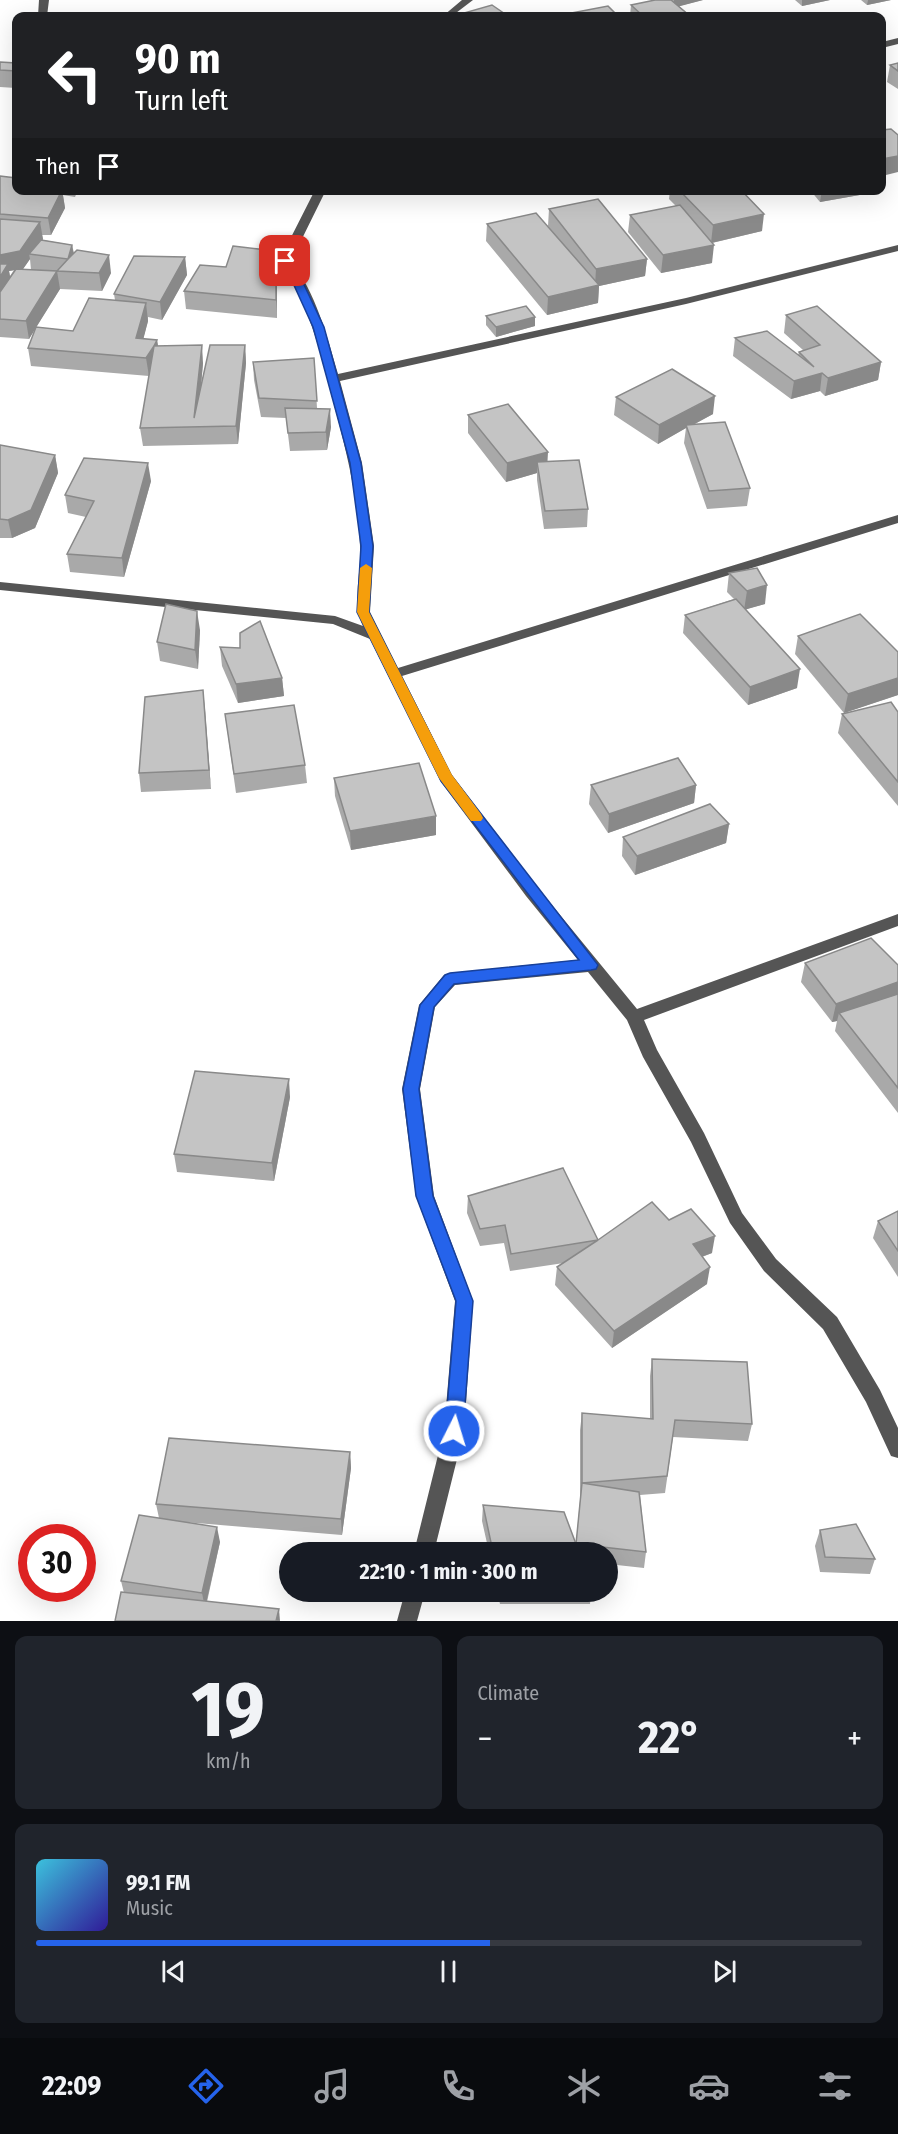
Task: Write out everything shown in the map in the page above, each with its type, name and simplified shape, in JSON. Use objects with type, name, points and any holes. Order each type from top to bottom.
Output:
[{"type":"street","points":[[452,12],[468,0]]},
{"type":"street","points":[[318,195],[285,261],[292,270],[319,327],[356,463],[367,546],[363,612],[374,636],[446,778],[634,1017],[649,1052],[698,1138],[736,1218],[770,1265],[830,1323],[873,1396],[898,1449]]},
{"type":"street","points":[[333,379],[686,301],[898,248]]},
{"type":"street","points":[[394,674],[898,519]]},
{"type":"street","points":[[0,586],[335,620],[374,636]]},
{"type":"street","points":[[335,620],[364,605]]},
{"type":"street","points":[[634,1017],[898,920]]},
{"type":"street","points":[[426,1542],[454,1431],[464,1301],[424,1196],[411,1089],[427,1005],[450,979],[591,965]]},
{"type":"street","points":[[407,1621],[412,1602]]},
{"type":"building","points":[[655,0],[671,0],[685,12],[639,12],[631,5]]},
{"type":"building","points":[[492,5],[502,12],[468,12]]},
{"type":"building","points":[[608,6],[614,12],[577,12]]},
{"type":"building","points":[[0,62],[12,63],[12,71],[0,70]]},
{"type":"building","points":[[898,63],[898,71],[890,65]]},
{"type":"building","points":[[891,129],[898,135],[898,156],[886,158],[886,130]]},
{"type":"building","points":[[0,176],[12,178],[12,195],[60,195],[48,218],[0,214]]},
{"type":"building","points":[[684,195],[746,195],[764,214],[713,225]]},
{"type":"building","points":[[598,199],[647,259],[596,269],[549,209]]},
{"type":"building","points":[[680,205],[714,245],[663,255],[630,215]]},
{"type":"building","points":[[536,213],[599,285],[548,297],[487,224]]},
{"type":"building","points":[[0,219],[40,222],[20,251],[0,255]]},
{"type":"building","points":[[41,240],[72,245],[68,259],[29,254]]},
{"type":"building","points":[[233,246],[267,250],[262,271],[276,272],[276,300],[184,291],[200,265],[226,267]]},
{"type":"building","points":[[77,250],[109,255],[99,273],[57,271]]},
{"type":"building","points":[[134,256],[185,257],[160,302],[114,294]]},
{"type":"building","points":[[0,264],[8,264],[0,277]]},
{"type":"building","points":[[16,269],[57,271],[26,321],[0,319],[0,292]]},
{"type":"building","points":[[89,298],[146,303],[136,338],[157,340],[146,358],[28,348],[36,327],[73,331]]},
{"type":"building","points":[[526,306],[535,317],[496,327],[486,316]]},
{"type":"building","points":[[817,306],[881,362],[828,378],[822,373],[794,381],[735,338],[767,331],[814,367],[799,352],[820,345],[786,315]]},
{"type":"building","points":[[202,345],[194,418],[210,345],[245,345],[236,426],[140,428],[154,346]]},
{"type":"building","points":[[314,358],[317,401],[259,398],[253,362]]},
{"type":"building","points":[[672,369],[715,396],[659,425],[616,397]]},
{"type":"building","points":[[508,404],[548,452],[507,463],[468,415]]},
{"type":"building","points":[[285,408],[330,409],[326,432],[288,433]]},
{"type":"building","points":[[725,422],[750,488],[709,491],[686,425]]},
{"type":"building","points":[[0,445],[55,455],[31,510],[8,520],[0,519]]},
{"type":"building","points":[[84,458],[148,463],[122,558],[67,554],[94,501],[65,495]]},
{"type":"building","points":[[579,460],[588,509],[545,511],[537,462]]},
{"type":"building","points":[[757,568],[767,585],[747,591],[729,573]]},
{"type":"building","points":[[736,599],[800,669],[750,687],[685,615]]},
{"type":"building","points":[[166,604],[197,611],[195,650],[157,642]]},
{"type":"building","points":[[860,614],[898,652],[898,678],[848,694],[798,636]]},
{"type":"building","points":[[260,621],[282,678],[236,684],[220,647],[240,648],[240,633]]},
{"type":"building","points":[[203,690],[209,770],[139,773],[145,697]]},
{"type":"building","points":[[891,702],[898,712],[898,782],[842,714]]},
{"type":"building","points":[[294,705],[305,765],[234,774],[225,714]]},
{"type":"building","points":[[678,758],[696,785],[609,814],[591,785]]},
{"type":"building","points":[[419,763],[436,816],[350,831],[334,778]]},
{"type":"building","points":[[710,804],[729,824],[637,856],[623,837]]},
{"type":"building","points":[[871,938],[898,965],[898,982],[836,1004],[805,963]]},
{"type":"building","points":[[898,994],[898,1088],[839,1013]]},
{"type":"building","points":[[195,1071],[289,1079],[272,1163],[174,1154]]},
{"type":"building","points":[[563,1168],[598,1240],[511,1254],[505,1225],[480,1229],[468,1196]]},
{"type":"building","points":[[652,1202],[669,1220],[691,1209],[715,1236],[693,1244],[710,1267],[614,1331],[557,1267]]},
{"type":"building","points":[[898,1211],[898,1251],[878,1221]]},
{"type":"building","points":[[652,1359],[747,1362],[752,1424],[675,1420],[667,1476],[582,1483],[582,1413],[653,1419]]},
{"type":"building","points":[[169,1438],[350,1452],[341,1519],[156,1504]]},
{"type":"building","points":[[582,1483],[639,1492],[646,1552],[618,1549],[618,1542],[576,1542]]},
{"type":"building","points":[[483,1505],[564,1512],[575,1542],[491,1542]]},
{"type":"building","points":[[139,1515],[217,1527],[202,1593],[121,1581]]},
{"type":"building","points":[[856,1524],[875,1559],[825,1557],[820,1530]]},
{"type":"building","points":[[121,1592],[279,1609],[276,1621],[115,1621]]},
{"type":"slow traffic","points":[[366,568],[363,612],[446,778],[476,818]]},
{"type":"route","points":[[285,261],[292,270],[319,327],[356,463],[367,546],[363,612],[446,778],[532,892],[591,965],[450,979],[427,1005],[411,1089],[424,1196],[464,1301],[454,1431]]}]
